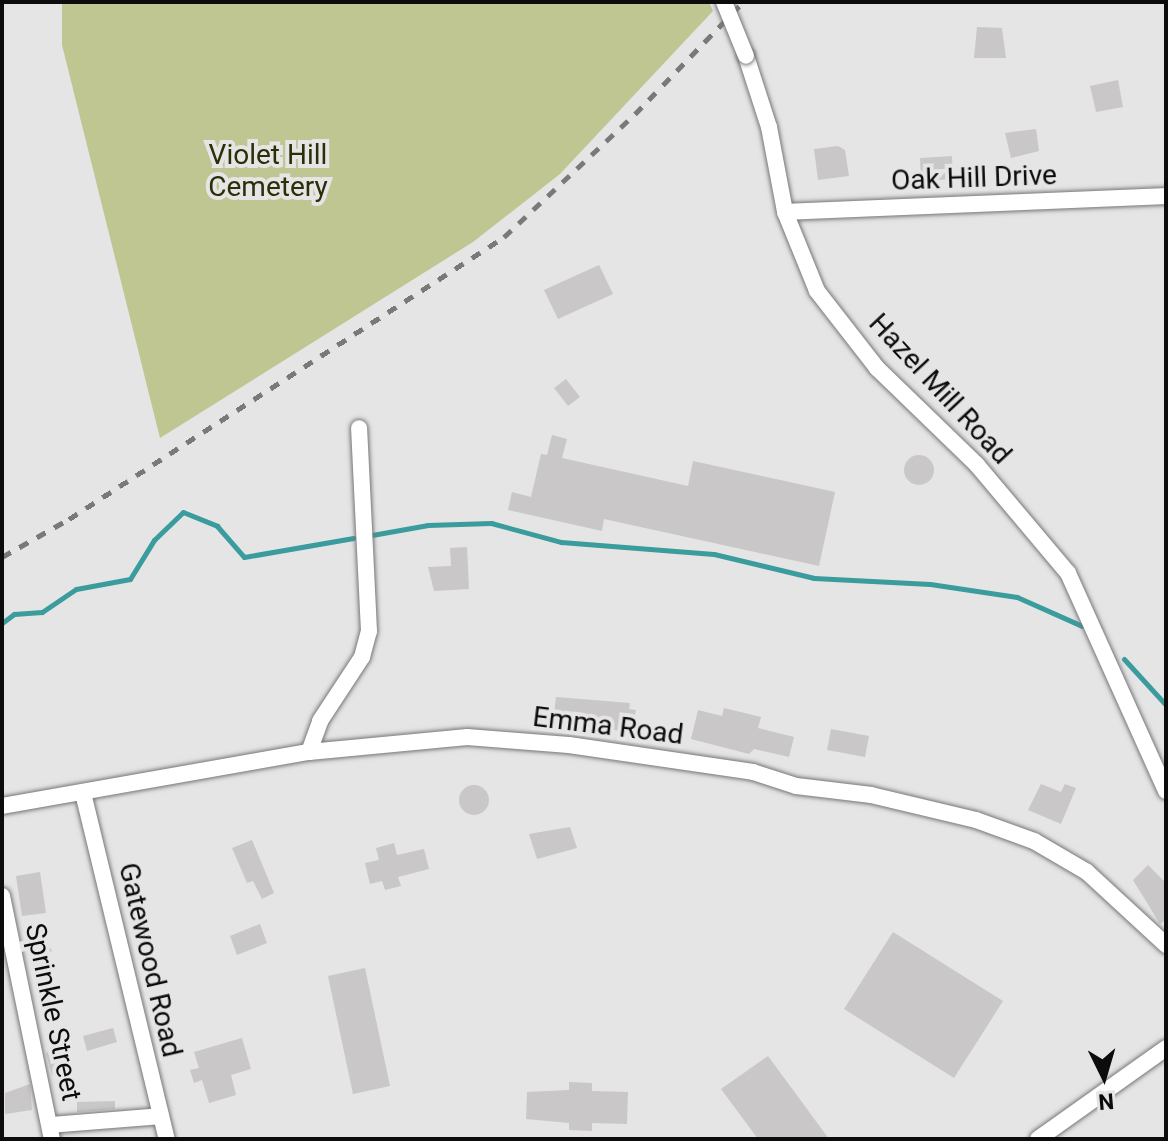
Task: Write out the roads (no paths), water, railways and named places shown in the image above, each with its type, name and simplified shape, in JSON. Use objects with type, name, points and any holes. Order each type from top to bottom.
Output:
[{"type":"street","name":"Hazel Mill Road","points":[[724,2],[746,56],[769,127],[785,212],[817,291],[877,368],[977,465],[1068,573],[1166,791]]},
{"type":"street","name":"Oak Hill Drive","points":[[785,212],[1164,198]]},
{"type":"street","points":[[309,752],[320,721],[362,657],[369,631],[359,428]]},
{"type":"street","name":"Emma Road","points":[[2,806],[309,752],[467,737],[584,747],[871,795],[976,820],[1034,841],[1087,872],[1166,945]]},
{"type":"street","name":"Gatewood Road","points":[[83,793],[167,1139]]},
{"type":"street","name":"Sprinkle Street","points":[[2,896],[51,1132]]},
{"type":"street","points":[[1038,1139],[1166,1048]]},
{"type":"street","points":[[51,1132],[161,1116]]},
{"type":"waterway","points":[[2,623],[14,614],[42,612],[76,589],[130,579],[154,540],[183,512],[217,526],[244,557],[353,538]]},
{"type":"waterway","points":[[372,535],[428,525],[491,523],[561,542],[714,554],[814,578],[930,584],[1017,597],[1082,626]]},
{"type":"waterway","points":[[1124,659],[1166,705]]},
{"type":"railway","points":[[2,557],[69,519],[504,237],[635,114],[743,2]]},
{"type":"park label","name":"Violet Hill Cemetery","points":[[268,171]]}]
